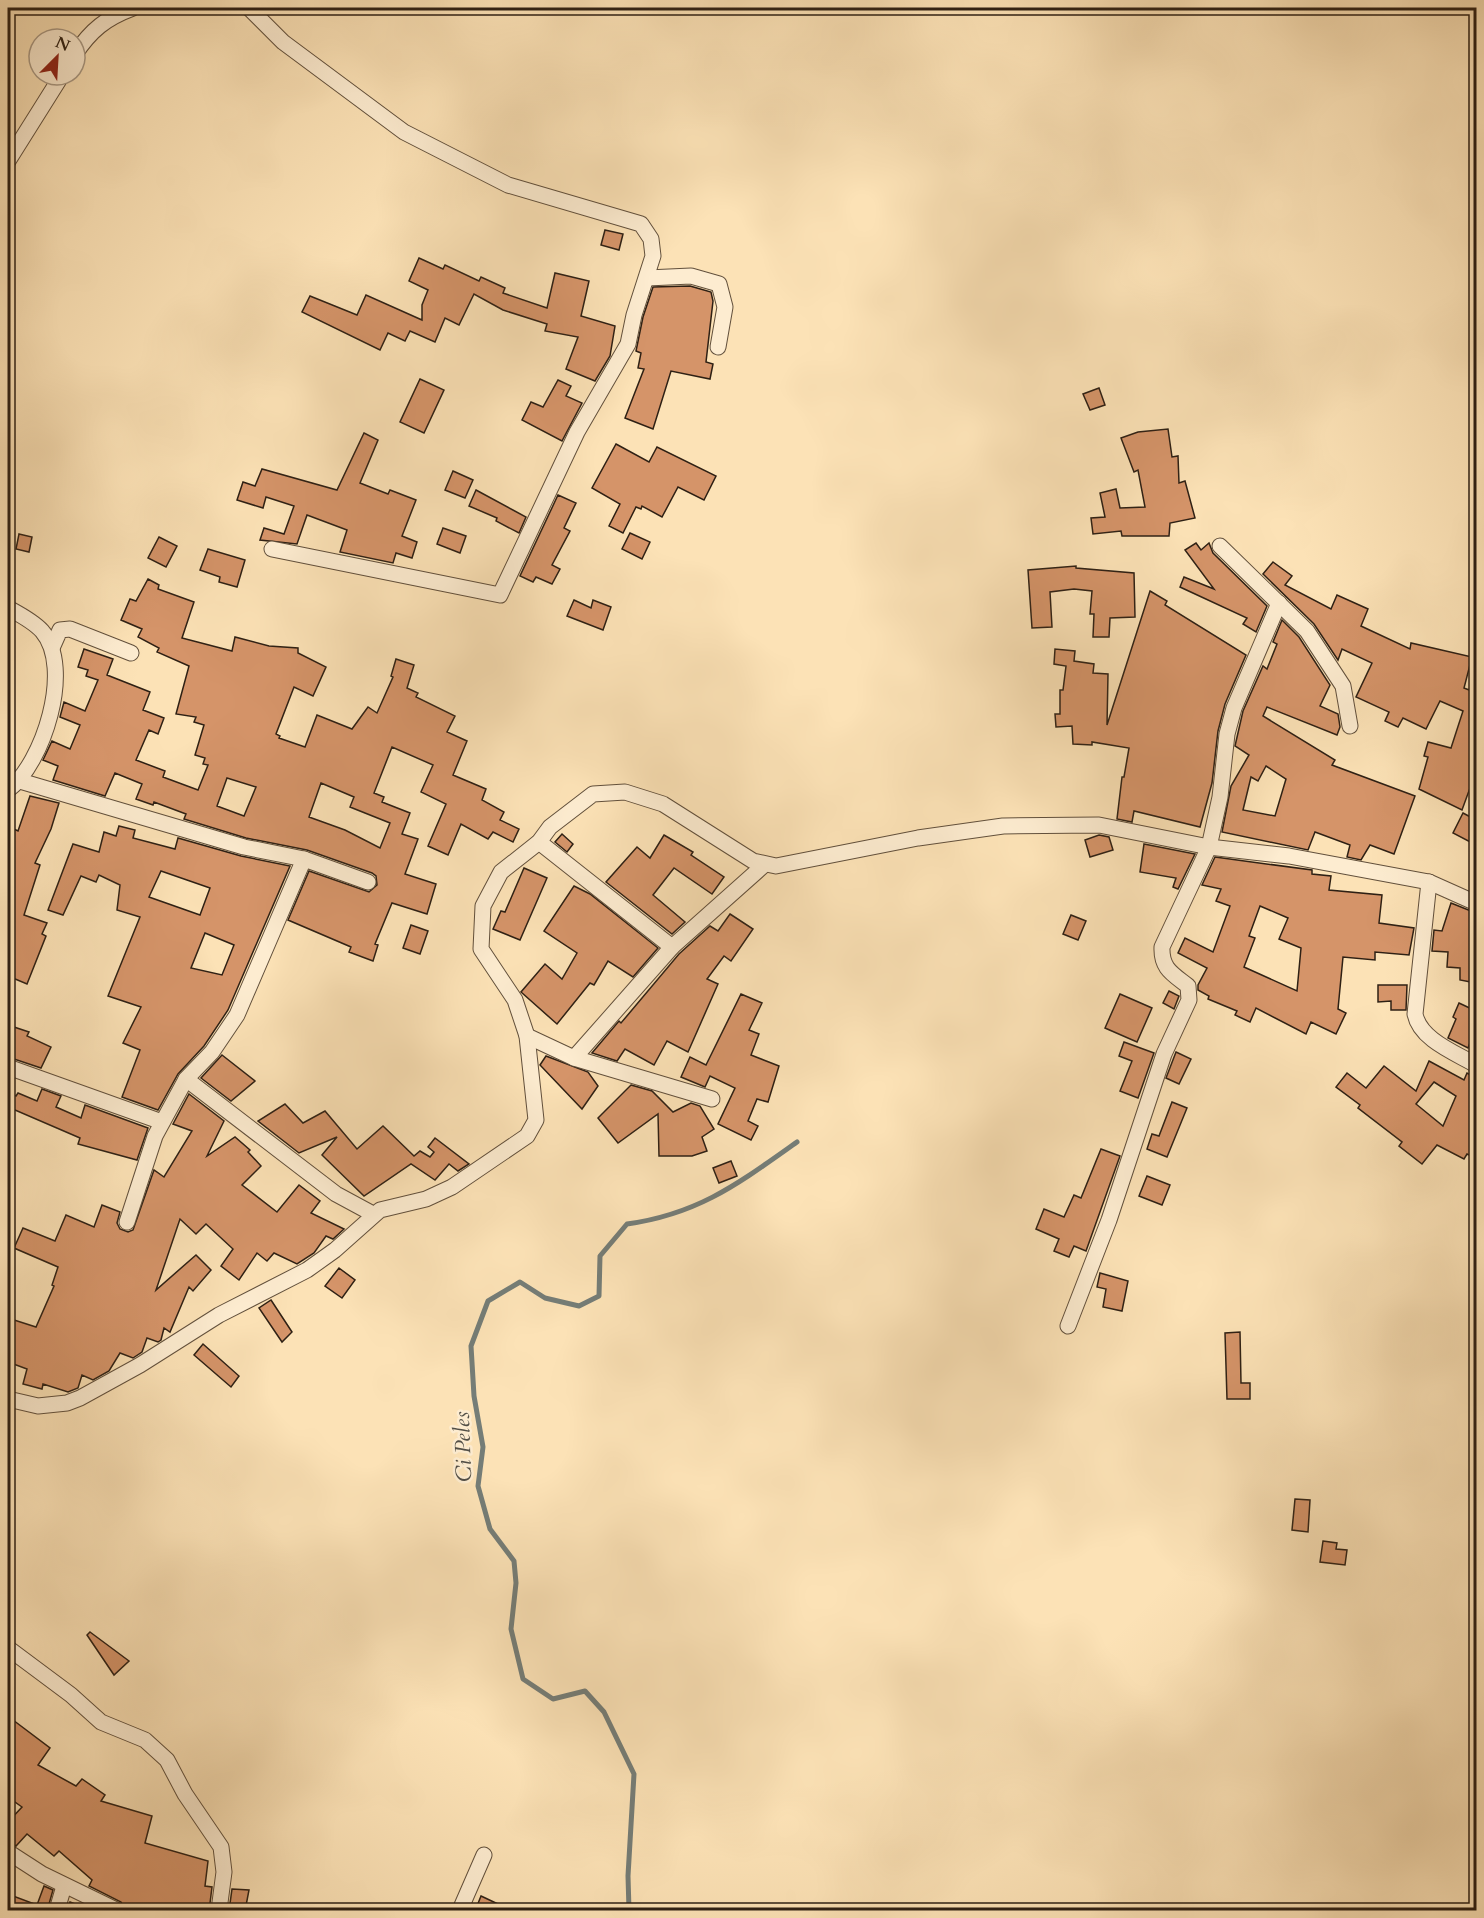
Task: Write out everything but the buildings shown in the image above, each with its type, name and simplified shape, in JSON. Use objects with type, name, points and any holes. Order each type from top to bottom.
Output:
[{"type":"street","points":[[87,36],[98,24],[133,8]]},
{"type":"street","points":[[249,8],[283,42],[404,132],[508,185],[641,224],[651,239],[653,256],[634,315],[628,344],[577,432],[500,595],[272,549]]},
{"type":"street","points":[[8,160],[54,87]]},
{"type":"street","points":[[647,278],[691,276],[719,284],[725,307],[718,347]]},
{"type":"street","points":[[1220,546],[1307,631],[1343,686],[1350,726]]},
{"type":"street","points":[[1068,1326],[1108,1220],[1164,1054],[1189,1000],[1188,986],[1167,970],[1163,964],[1162,947],[1209,847],[1220,797],[1227,734],[1233,708],[1279,603]]},
{"type":"street","points":[[8,608],[43,632],[52,648],[56,662],[57,681],[39,743],[29,768],[20,781],[8,790]]},
{"type":"street","points":[[52,648],[60,630],[70,629],[131,653]]},
{"type":"street","points":[[20,781],[244,848],[304,859],[368,882]]},
{"type":"street","points":[[8,1399],[38,1406],[67,1403],[80,1398],[140,1365],[219,1315],[307,1270],[335,1250],[373,1214],[394,1206],[426,1199],[452,1187],[527,1136],[536,1120],[527,1036],[515,1000],[481,949],[483,906],[501,872],[539,842],[550,827],[593,794],[625,792],[663,804],[753,861],[764,865],[776,866],[918,838],[1003,826],[1099,825],[1209,847],[1289,856],[1429,882],[1476,903]]},
{"type":"street","points":[[539,842],[672,947]]},
{"type":"street","points":[[127,1222],[155,1136],[186,1079],[212,1052],[237,1015],[304,859]]},
{"type":"street","points":[[574,1058],[672,947],[764,865]]},
{"type":"street","points":[[1429,882],[1415,1014],[1417,1023],[1426,1035],[1476,1065]]},
{"type":"street","points":[[527,1036],[574,1058],[712,1099]]},
{"type":"street","points":[[8,1067],[162,1122]]},
{"type":"street","points":[[186,1079],[336,1194],[373,1214]]},
{"type":"street","points":[[8,1648],[71,1695],[101,1722],[145,1740],[167,1760],[185,1794],[221,1847],[224,1872],[219,1911]]},
{"type":"street","points":[[8,1852],[64,1886],[116,1911]]},
{"type":"street","points":[[460,1911],[484,1855]]},
{"type":"street","points":[[57,1911],[64,1886]]},
{"type":"waterway","name":"Ci Peles","points":[[629,1910],[628,1876],[634,1774],[604,1712],[585,1691],[553,1699],[523,1679],[511,1629],[516,1583],[514,1561],[490,1529],[478,1486],[483,1447],[474,1396],[471,1346],[488,1301],[520,1282],[545,1298],[579,1306],[599,1296],[600,1256],[627,1224],[676,1213],[717,1195],[797,1142]]}]
